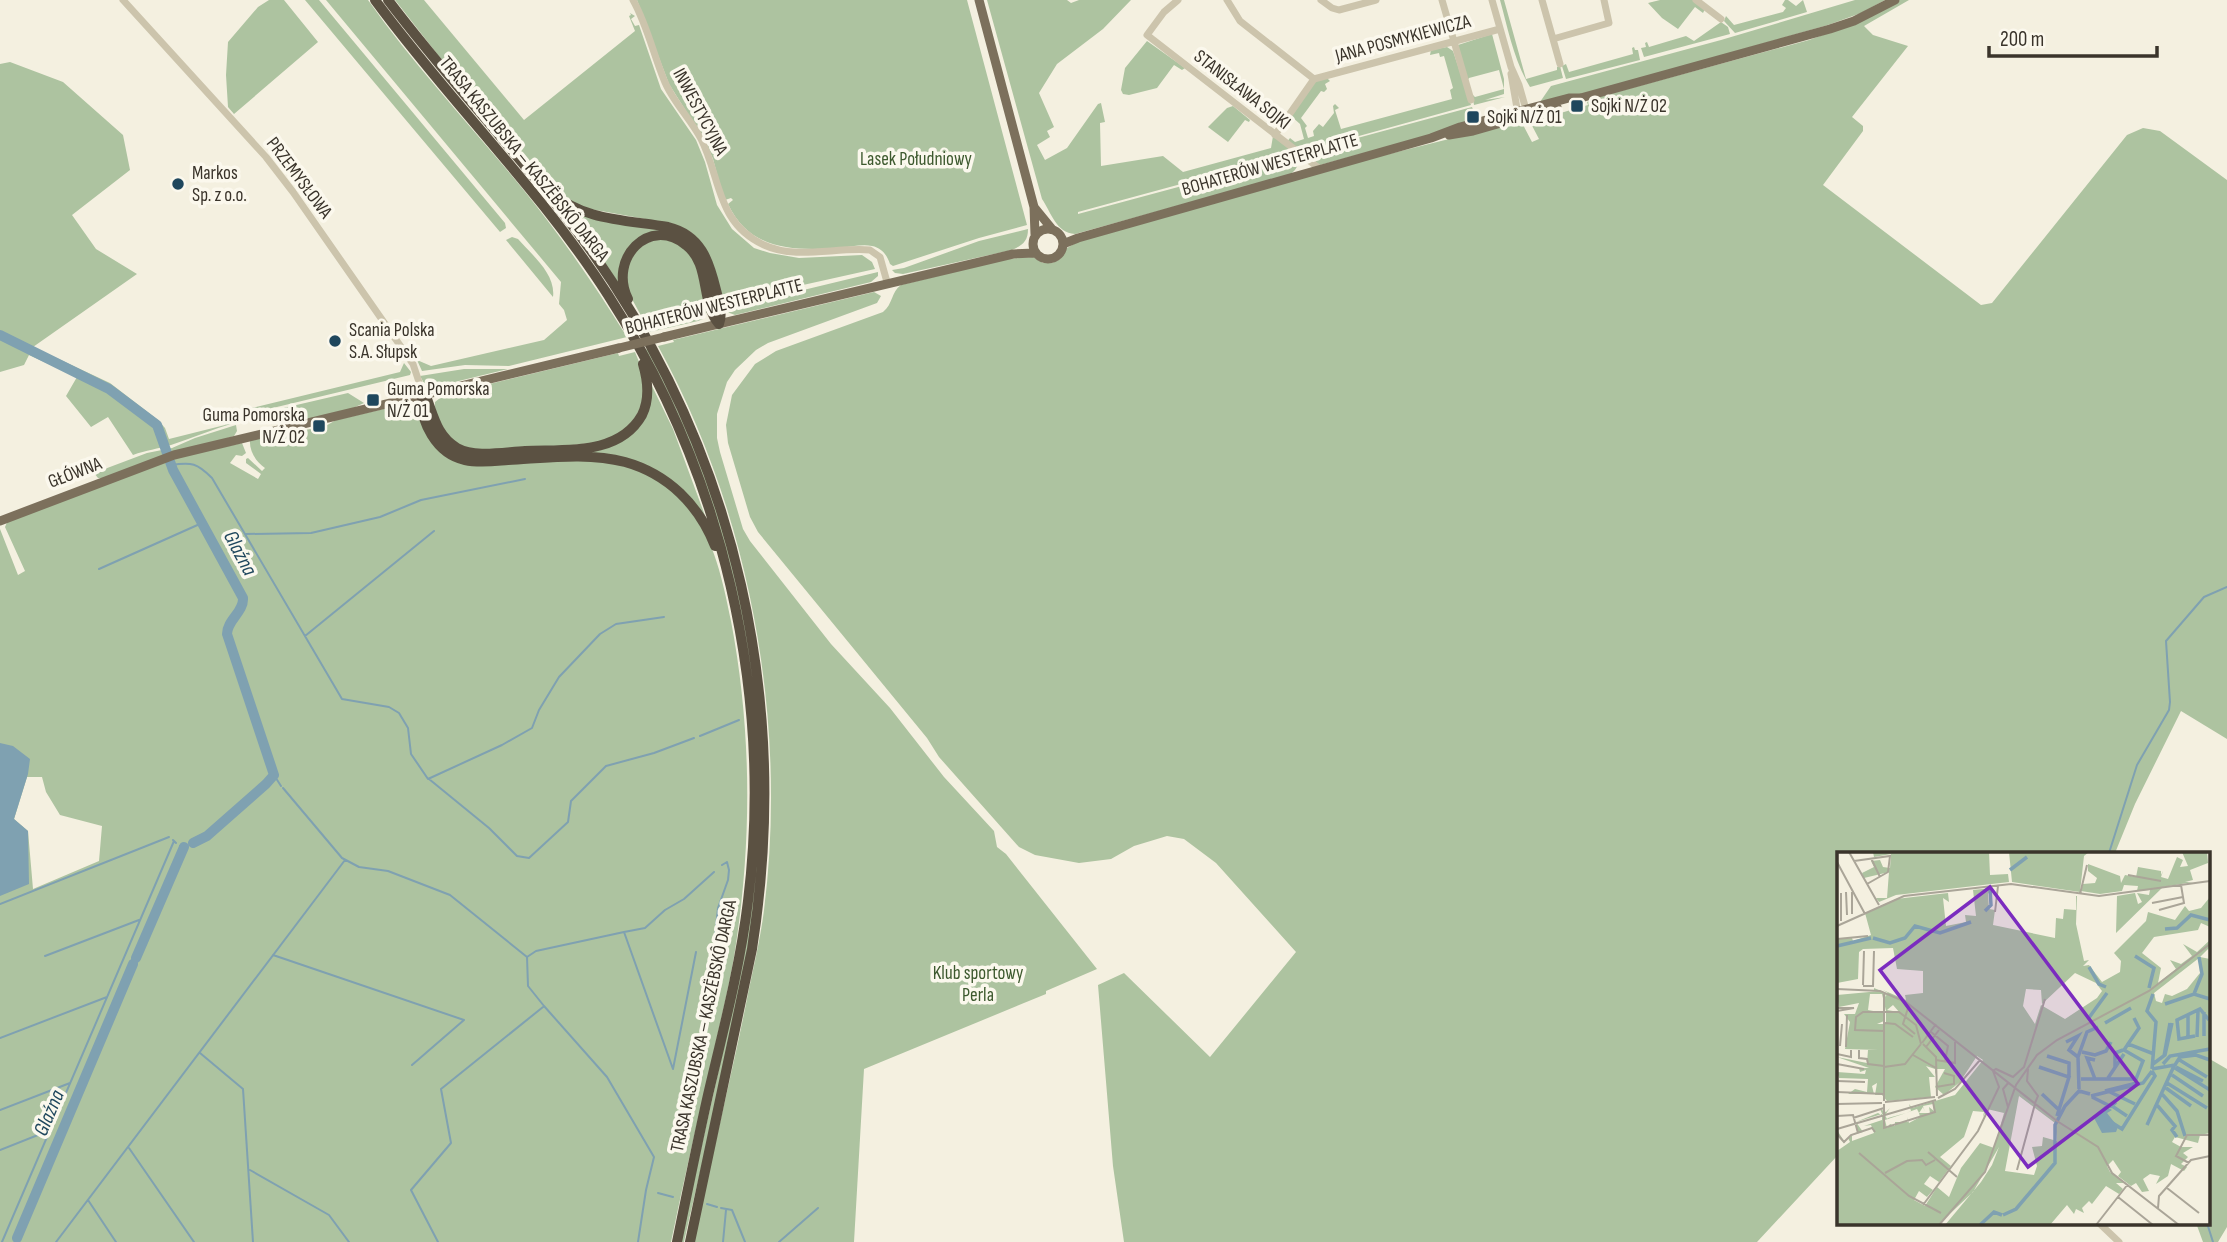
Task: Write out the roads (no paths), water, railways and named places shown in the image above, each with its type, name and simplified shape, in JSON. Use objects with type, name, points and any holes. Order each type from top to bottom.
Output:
[{"type":"highway","name":"TRASA KASZUBSKA – KASZËBSKÔ DARGA","points":[[375,0],[551,215],[595,275],[628,328],[687,448],[708,504],[732,589],[751,714],[754,796],[750,884],[740,955],[677,1242]]},
{"type":"highway","name":"TRASA KASZUBSKA – KASZËBSKÔ DARGA","points":[[388,0],[591,251],[643,331],[678,398],[727,531],[748,618],[758,687],[763,754],[764,837],[752,949],[690,1242]]},
{"type":"highway","points":[[516,157],[560,200],[573,208],[585,213],[678,229],[696,241],[709,261],[722,315],[719,324]]},
{"type":"highway","points":[[643,331],[625,292],[622,272],[632,248],[642,240],[662,235],[678,239],[696,254],[704,274],[713,317],[719,324]]},
{"type":"highway","points":[[424,394],[440,433],[465,451],[473,453],[576,449],[607,444],[629,432],[643,412],[647,398],[644,367],[628,328]]},
{"type":"highway","points":[[424,394],[424,416],[431,433],[445,451],[460,458],[476,461],[595,457],[623,461],[660,478],[684,496],[703,520],[732,589]]},
{"type":"main road","points":[[979,0],[1034,207],[1035,253],[1043,259],[1053,259],[1060,253],[1063,241],[1034,207]]},
{"type":"main road","name":"BOHATERÓW WESTERPLATTE","points":[[1063,241],[1431,138],[1473,131],[1522,114],[1830,29],[1854,21],[1895,0]]},
{"type":"main road","points":[[1034,238],[1041,230],[1052,229]]},
{"type":"main road","name":"BOHATERÓW WESTERPLATTE","points":[[1013,254],[1034,238]]},
{"type":"main road","name":"BOHATERÓW WESTERPLATTE","points":[[424,394],[887,282],[1013,254],[1035,253]]},
{"type":"main road","name":"GŁÓWNA","points":[[0,521],[174,455],[424,394]]},
{"type":"street","name":"PRZEMYSŁOWA","points":[[123,0],[266,157],[293,192],[413,364],[424,394]]},
{"type":"street","name":"INWESTYCYJNA","points":[[633,0],[664,80],[701,138],[722,202],[733,221],[752,239],[778,250],[870,250],[880,257],[887,282]]},
{"type":"street","name":"STANISŁAWA SOJKI","points":[[1178,0],[1163,13],[1147,35],[1320,169]]},
{"type":"street","name":"JANA POSMYKIEWICZA","points":[[1227,0],[1240,21],[1314,79]]},
{"type":"street","points":[[1321,0],[1336,10],[1376,0]]},
{"type":"street","points":[[1442,0],[1471,100]]},
{"type":"street","points":[[1492,0],[1511,67],[1519,85],[1522,114]]},
{"type":"street","points":[[1542,0],[1560,64]]},
{"type":"street","points":[[1553,39],[1609,23],[1604,0]]},
{"type":"street","points":[[1696,0],[1721,19]]},
{"type":"street","name":"JANA POSMYKIEWICZA","points":[[1275,135],[1314,79],[1500,29]]},
{"type":"street","points":[[2100,1224],[2119,1242]]},
{"type":"water","points":[[0,743],[13,746],[30,759],[14,819],[28,831],[29,884],[0,896]]},
{"type":"waterway","name":"Glaźna","points":[[0,335],[109,389],[157,425],[173,470],[243,598],[241,608],[227,634],[274,775],[207,836],[193,843]]},
{"type":"waterway","points":[[171,465],[194,465],[212,478],[342,699],[389,707],[399,713],[408,728],[411,754],[428,779],[532,728],[539,710],[559,677],[600,634],[616,624],[664,617]]},
{"type":"waterway","points":[[246,534],[311,533],[380,517],[421,500],[525,479]]},
{"type":"waterway","points":[[99,569],[202,523]]},
{"type":"waterway","points":[[305,636],[434,531]]},
{"type":"waterway","points":[[2109,852],[2137,765],[2169,710],[2166,641],[2204,597],[2227,587]]},
{"type":"waterway","points":[[700,736],[739,720]]},
{"type":"waterway","points":[[429,779],[489,828],[517,856],[529,858],[568,822],[571,801],[606,766],[654,753],[694,738]]},
{"type":"waterway","points":[[274,775],[281,786]]},
{"type":"waterway","points":[[283,788],[342,858],[359,867],[388,871],[450,895],[527,957],[528,986],[607,1077],[654,1157],[638,1242]]},
{"type":"waterway","points":[[0,904],[169,837]]},
{"type":"waterway","points":[[173,840],[176,843]]},
{"type":"waterway","points":[[2,1242],[174,841]]},
{"type":"waterway","name":"Glaźna","points":[[136,958],[184,847]]},
{"type":"waterway","points":[[56,1242],[345,860]]},
{"type":"waterway","points":[[715,936],[718,908],[729,870],[727,862],[722,865]]},
{"type":"waterway","points":[[624,932],[645,928],[714,872]]},
{"type":"waterway","points":[[45,956],[139,920]]},
{"type":"waterway","points":[[527,957],[536,951],[624,932],[673,1069],[696,952]]},
{"type":"waterway","points":[[273,955],[464,1020],[412,1065]]},
{"type":"waterway","name":"Glaźna","points":[[17,1238],[133,964]]},
{"type":"waterway","points":[[0,1038],[107,997]]},
{"type":"waterway","points":[[438,1242],[411,1190],[451,1143],[441,1089],[543,1007]]},
{"type":"waterway","points":[[200,1053],[243,1089],[253,1242]]},
{"type":"waterway","points":[[0,1110],[70,1083]]},
{"type":"waterway","points":[[0,1150],[48,1131]]},
{"type":"waterway","points":[[129,1148],[194,1242]]},
{"type":"waterway","points":[[250,1170],[329,1215],[349,1242]]},
{"type":"waterway","points":[[658,1193],[673,1197]]},
{"type":"waterway","points":[[88,1200],[116,1242]]},
{"type":"waterway","points":[[707,1204],[717,1207]]},
{"type":"waterway","points":[[721,1208],[732,1210],[745,1242]]},
{"type":"waterway","points":[[779,1242],[818,1208]]},
{"type":"waterway","points":[[723,1242],[726,1210]]},
{"type":"waterway","points":[[2207,1224],[2213,1242]]},
{"type":"place","name":"Sojki N/Ż 02","points":[[1577,106]]},
{"type":"place","name":"Sojki N/Ż 01","points":[[1473,117]]},
{"type":"place","name":"Markos Sp. z o.o.","points":[[178,184]]},
{"type":"place","name":"Scania Polska S.A. Słupsk","points":[[335,341]]},
{"type":"place","name":"Guma Pomorska N/Ż 01","points":[[373,400]]},
{"type":"place","name":"Guma Pomorska N/Ż 02","points":[[319,426]]},
{"type":"park label","name":"Lasek Południowy","points":[[916,159]]},
{"type":"park label","name":"Klub sportowy Perla","points":[[978,984]]}]
